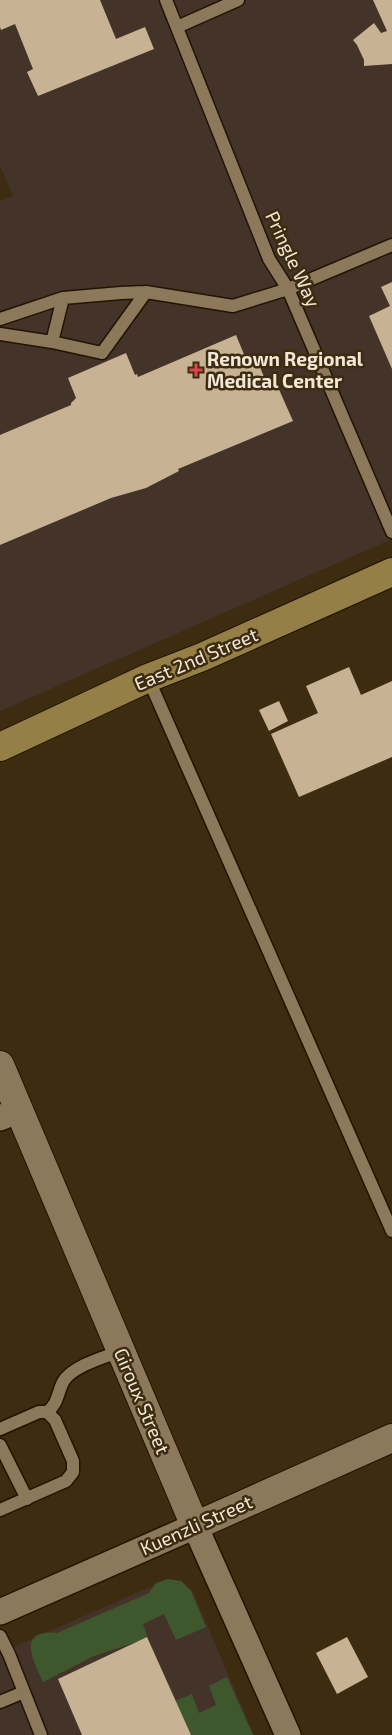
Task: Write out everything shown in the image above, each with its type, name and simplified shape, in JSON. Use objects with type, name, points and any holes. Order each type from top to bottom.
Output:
[{"type":"main road","name":"East 2nd Street","points":[[2,740],[202,657],[392,572]]},
{"type":"street","name":"Giroux Street","points":[[0,1065],[9,1114],[121,1350],[195,1526],[288,1735]]},
{"type":"street","name":"Kuenzli Street","points":[[0,1612],[392,1438]]},
{"type":"lane","name":"Pringle Way","points":[[166,0],[269,259],[288,289],[392,532]]},
{"type":"lane","points":[[177,26],[238,0]]},
{"type":"lane","points":[[0,320],[63,298],[146,292],[233,306],[288,289],[392,244]]},
{"type":"lane","points":[[0,334],[52,342],[102,353],[146,292]]},
{"type":"lane","points":[[52,342],[63,298]]},
{"type":"lane","points":[[148,678],[392,1231]]},
{"type":"lane","points":[[0,1429],[39,1412],[47,1412],[54,1406],[64,1381],[76,1370],[121,1350]]},
{"type":"lane","points":[[0,1510],[66,1481],[73,1472],[73,1461],[55,1420],[47,1412]]},
{"type":"lane","points":[[0,1445],[26,1499]]},
{"type":"lane","points":[[0,1636],[40,1735]]},
{"type":"lane","points":[[0,1702],[24,1692]]},
{"type":"shaded area","name":"Renown Regional Medical Center","points":[[0,0],[392,0],[392,539],[0,711],[0,201],[13,196],[0,166]]},
{"type":"shaded area","points":[[168,1579],[181,1581],[192,1590],[254,1735],[0,1735],[0,1653]]},
{"type":"green space","points":[[168,1579],[181,1581],[191,1591],[206,1627],[176,1640],[164,1614],[143,1624],[148,1638],[94,1656],[43,1682],[32,1656],[32,1641],[36,1636],[44,1633],[57,1633],[149,1593],[156,1583]]},
{"type":"green space","points":[[227,1677],[253,1735],[191,1735],[175,1701],[192,1694],[199,1713],[216,1705],[209,1686]]},
{"type":"building","points":[[0,0],[100,0],[116,39],[145,27],[154,49],[38,96],[27,72],[33,69],[15,24],[1,30]]},
{"type":"building","points":[[373,0],[392,0],[392,64],[364,66],[364,60],[353,40],[374,23],[381,33],[387,31]]},
{"type":"building","points":[[392,282],[392,369],[369,316],[390,306],[381,287]]},
{"type":"building","points":[[236,335],[248,364],[257,360],[269,389],[277,385],[293,421],[178,469],[179,471],[146,488],[111,498],[0,545],[0,435],[71,405],[76,398],[68,378],[126,353],[135,375],[137,374],[138,377]]},
{"type":"building","points":[[349,667],[361,695],[392,681],[392,757],[299,797],[271,734],[318,713],[306,686]]},
{"type":"building","points":[[279,701],[288,721],[269,731],[259,710]]},
{"type":"building","points":[[147,1637],[191,1735],[82,1735],[58,1679]]},
{"type":"building","points":[[347,1637],[368,1677],[337,1694],[316,1653]]},
{"type":"place","name":"Renown Regional Medical Center","points":[[196,370]]}]
